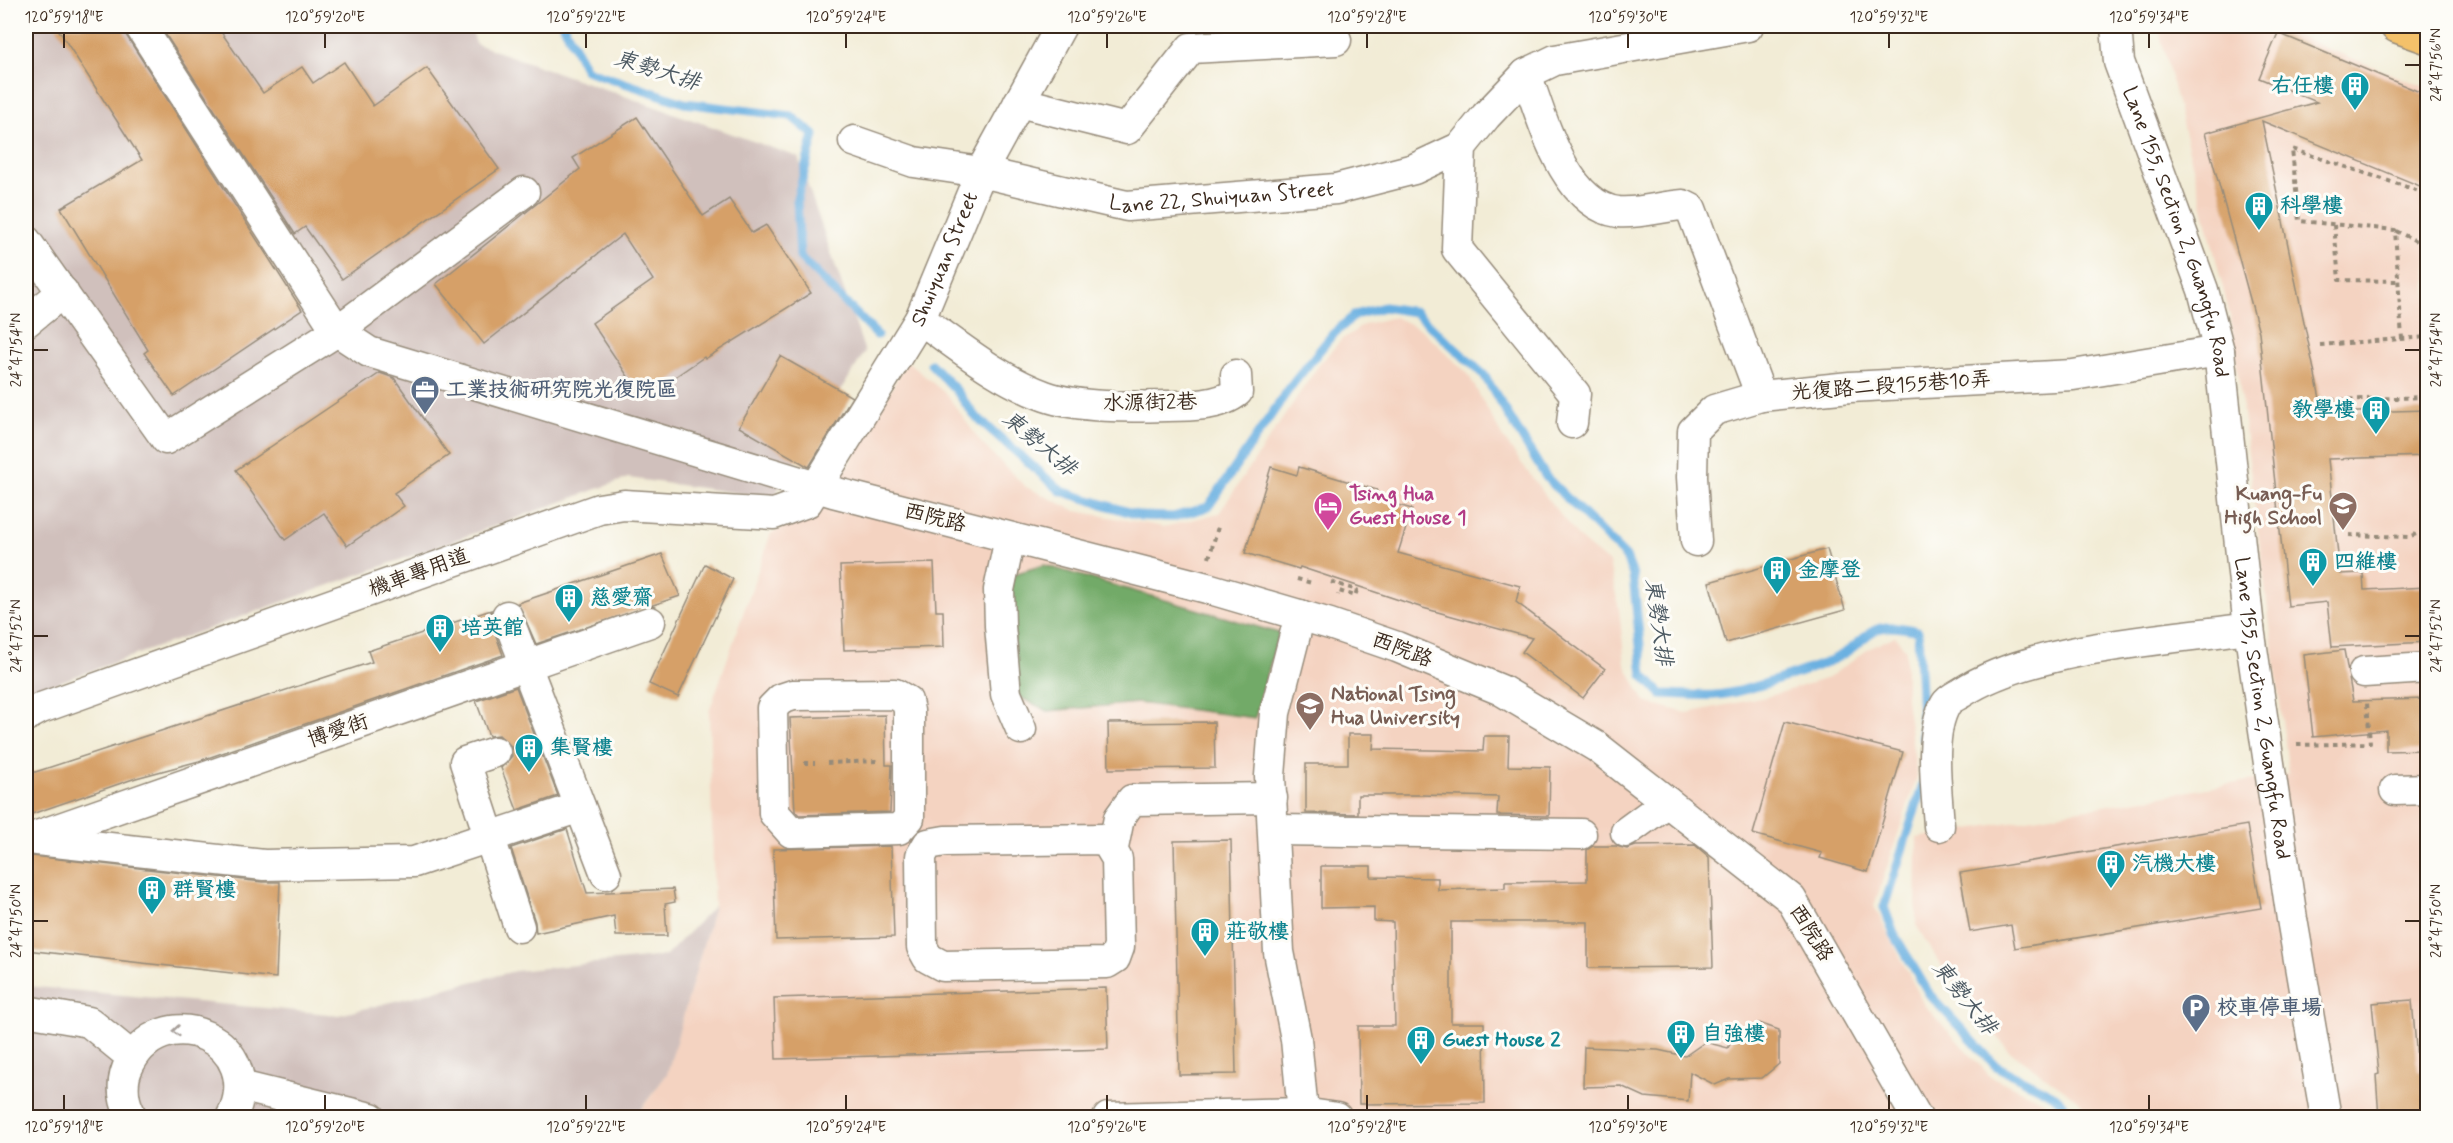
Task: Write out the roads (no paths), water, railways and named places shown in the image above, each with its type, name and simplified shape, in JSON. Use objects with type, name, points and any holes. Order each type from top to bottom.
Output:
[{"type":"main road","points":[[2397,26],[2427,37]]},
{"type":"street","points":[[140,26],[337,331]]},
{"type":"street","name":"Shuiyuan Street","points":[[816,487],[920,319],[981,172],[1061,26]]},
{"type":"street","points":[[1572,423],[1575,394],[1456,249],[1461,147],[1486,116],[1526,75],[1555,60],[1748,26]]},
{"type":"street","name":"Lane 155, Section 2, Guangfu Road","points":[[2116,26],[2120,62],[2203,290],[2219,351],[2249,628],[2292,919],[2326,1117]]},
{"type":"street","points":[[1019,102],[1127,129],[1191,48],[1336,40]]},
{"type":"street","name":"光復路二段155巷10弄","points":[[1526,75],[1559,162],[1595,204],[1618,212],[1683,205],[1691,209],[1761,396],[1850,387],[2073,375],[2219,351]]},
{"type":"street","name":"Lane 22, Shuiyuan Street","points":[[854,141],[914,162],[981,172],[1127,206],[1336,189],[1414,169],[1461,147]]},
{"type":"street","points":[[26,241],[166,439],[337,331],[524,192]]},
{"type":"street","points":[[26,322],[63,292]]},
{"type":"street","name":"水源街2巷","points":[[920,319],[999,374],[1046,396],[1114,407],[1181,406],[1228,400],[1238,392],[1236,375]]},
{"type":"street","name":"西院路","points":[[337,331],[369,352],[816,487],[1300,615],[1397,646],[1501,690],[1597,747],[1791,899],[1917,1118]]},
{"type":"street","points":[[1696,541],[1692,477],[1694,431],[1714,410],[1761,396]]},
{"type":"street","name":"機車專用道","points":[[26,716],[41,708],[599,509],[624,505],[774,514],[807,502],[816,487]]},
{"type":"street","points":[[1010,538],[999,590],[1000,626],[1006,694],[1021,729]]},
{"type":"street","points":[[1300,615],[1275,713],[1270,776],[1279,952],[1296,1039],[1303,1113]]},
{"type":"street","points":[[507,616],[606,874]]},
{"type":"street","name":"博愛街","points":[[27,840],[650,622]]},
{"type":"street","points":[[1939,826],[1936,766],[1938,728],[1947,702],[1979,681],[2039,660],[2249,628]]},
{"type":"street","points":[[2364,672],[2427,668]]},
{"type":"street","points":[[895,694],[907,701],[909,761],[909,818],[899,829],[791,832],[774,813],[772,708],[781,699],[793,695],[895,694]]},
{"type":"street","points":[[495,752],[465,762],[519,927]]},
{"type":"street","points":[[2395,790],[2427,789]]},
{"type":"street","points":[[1113,848],[1105,839],[945,841],[928,844],[921,856],[922,947],[928,958],[943,966],[1107,963],[1116,958],[1119,947],[1117,859],[1113,848],[1119,818],[1132,800],[1272,798]]},
{"type":"street","points":[[1626,832],[1667,802]]},
{"type":"street","points":[[27,840],[264,865],[414,862],[580,807]]},
{"type":"street","points":[[1274,830],[1581,834]]},
{"type":"street","points":[[26,1011],[88,1022],[132,1057]]},
{"type":"street","points":[[133,1118],[124,1095],[125,1075],[132,1057],[144,1043],[160,1034],[179,1029],[197,1031],[214,1039],[228,1052],[237,1068],[240,1086],[237,1105],[231,1118]]},
{"type":"street","points":[[240,1086],[371,1118]]},
{"type":"street","points":[[1108,1118],[1303,1113],[1337,1118]]},
{"type":"waterway","name":"東勢大排","points":[[564,26],[586,70],[684,103],[791,116],[814,135],[797,199],[800,257],[877,335]]},
{"type":"waterway","name":"東勢大排","points":[[931,364],[956,390],[974,415],[1061,491],[1141,516],[1173,517],[1208,507],[1291,386],[1332,335],[1355,315],[1384,307],[1415,312],[1484,375],[1546,477],[1626,557],[1633,575],[1643,675],[1661,694],[1716,695],[1758,686],[1832,660],[1877,629],[1900,627],[1918,631],[1923,737]]},
{"type":"waterway","name":"東勢大排","points":[[1925,778],[1884,907],[1894,934],[1930,995],[1996,1066],[2053,1095],[2078,1118]]},
{"type":"place","name":"右任樓","points":[[2355,112]]},
{"type":"place","name":"科學樓","points":[[2259,232]]},
{"type":"place","name":"工業技術研究院光復院區","points":[[425,416]]},
{"type":"place","name":"教學樓","points":[[2376,436]]},
{"type":"place","name":"Tsing Hua Guest House 1","points":[[1328,532]]},
{"type":"place","name":"Kuang-Fu High School","points":[[2343,532]]},
{"type":"place","name":"四維樓","points":[[2313,588]]},
{"type":"place","name":"金摩登","points":[[1777,596]]},
{"type":"place","name":"慈愛齋","points":[[569,624]]},
{"type":"place","name":"培英館","points":[[440,654]]},
{"type":"place","name":"National Tsing Hua University","points":[[1310,732]]},
{"type":"place","name":"集賢樓","points":[[529,774]]},
{"type":"place","name":"汽機大樓","points":[[2111,890]]},
{"type":"place","name":"群賢樓","points":[[152,916]]},
{"type":"place","name":"莊敬樓","points":[[1205,958]]},
{"type":"place","name":"校車停車場","points":[[2196,1034]]},
{"type":"place","name":"自強樓","points":[[1681,1060]]},
{"type":"place","name":"Guest House 2","points":[[1421,1066]]}]
